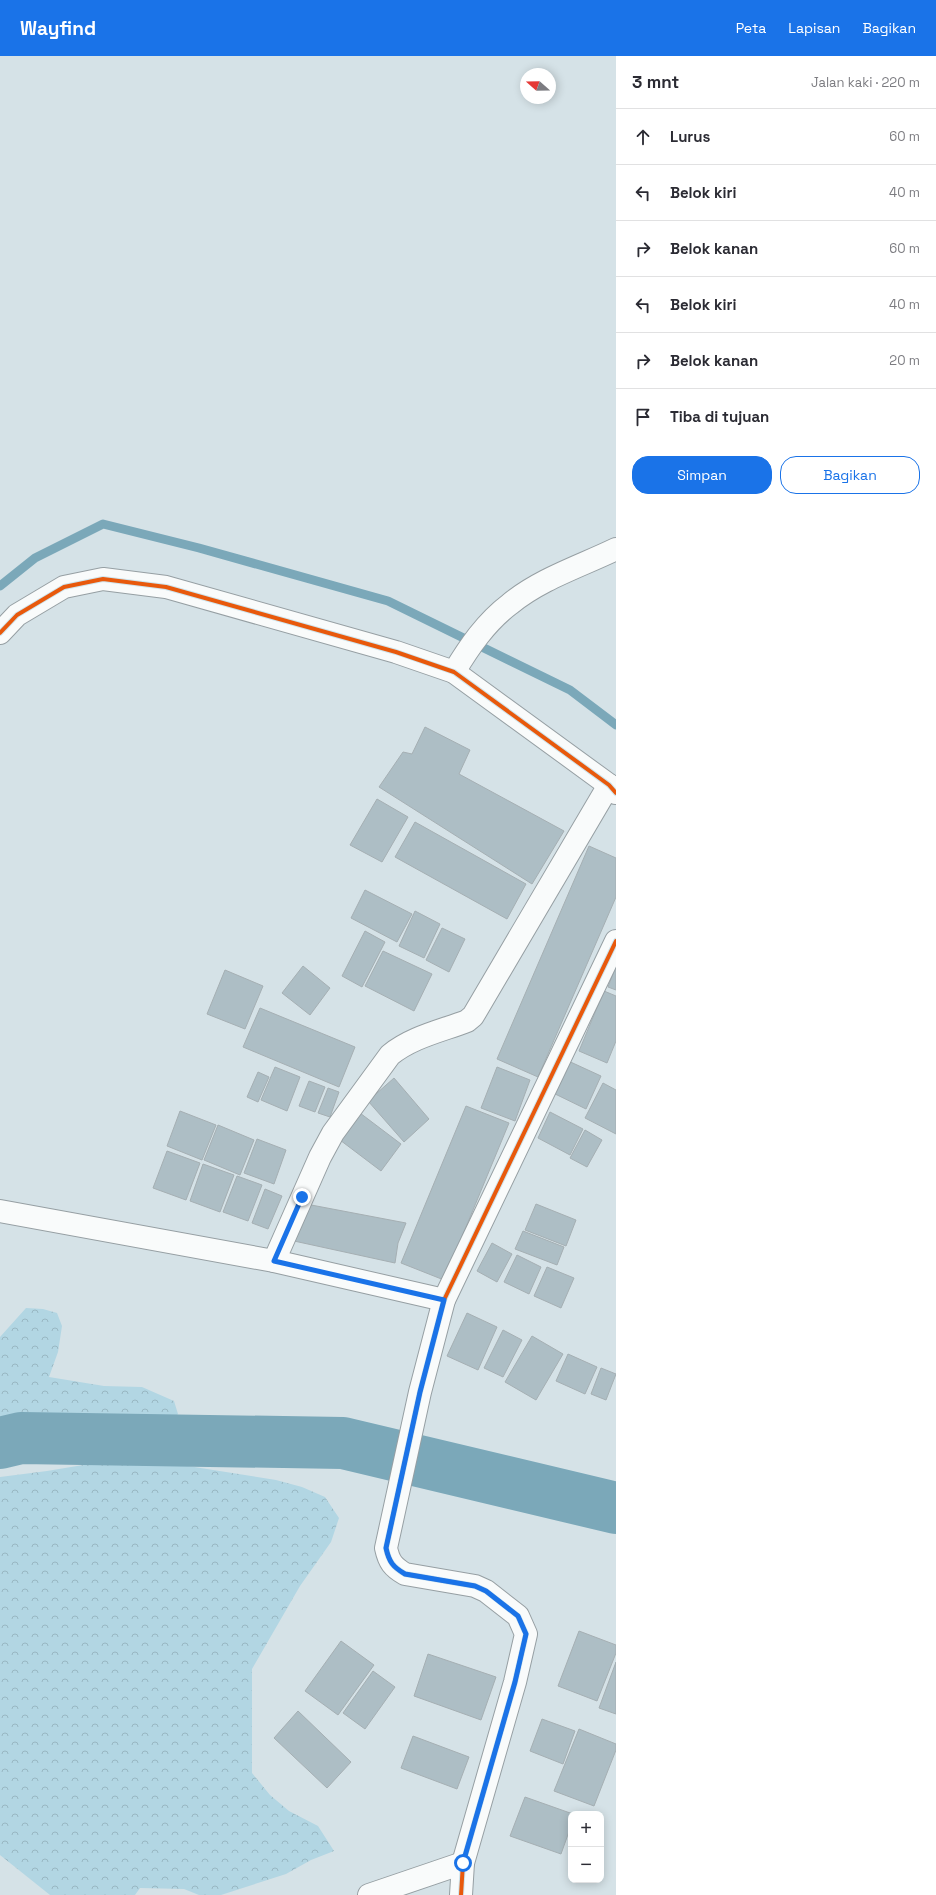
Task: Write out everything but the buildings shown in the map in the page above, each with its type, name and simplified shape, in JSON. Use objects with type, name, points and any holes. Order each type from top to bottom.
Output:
[{"type":"street","points":[[458,665],[482,630],[510,604],[536,586],[616,549]]},
{"type":"street","points":[[0,633],[17,614],[64,587],[103,579],[166,587],[396,652],[458,665],[613,789],[473,1016],[461,1023],[416,1039],[401,1047],[390,1056],[333,1133],[320,1157],[274,1261]]},
{"type":"street","points":[[461,1895],[463,1863],[515,1682],[526,1634],[518,1616],[486,1591],[475,1586],[405,1574],[395,1568],[389,1560],[386,1548],[420,1392],[444,1300],[616,940]]},
{"type":"street","points":[[0,1211],[274,1261],[444,1300]]},
{"type":"street","points":[[369,1895],[463,1863]]},
{"type":"green space","points":[[26,1308],[43,1309],[57,1313],[62,1326],[58,1352],[49,1377],[104,1386],[142,1387],[174,1401],[178,1414],[169,1424],[142,1426],[115,1422],[76,1422],[0,1432],[0,1337]]},
{"type":"green space","points":[[131,1457],[276,1480],[302,1487],[325,1497],[339,1518],[331,1542],[300,1586],[252,1669],[252,1773],[270,1795],[289,1811],[318,1826],[334,1851],[311,1860],[286,1874],[221,1895],[199,1895],[184,1889],[140,1888],[135,1895],[50,1895],[0,1855],[0,1477]]},
{"type":"waterway","points":[[0,586],[35,558],[103,524],[199,548],[388,601],[570,690],[616,725]]},
{"type":"waterway","points":[[0,1443],[21,1438],[343,1443],[616,1508]]},
{"type":"cycle path","points":[[0,633],[17,615],[64,587],[103,579],[166,587],[396,652],[454,672],[609,785],[616,793]]},
{"type":"cycle path","points":[[461,1895],[463,1863],[515,1682],[526,1634],[518,1616],[486,1591],[475,1586],[405,1574],[392,1564],[386,1548],[420,1392],[444,1300],[616,941]]},
{"type":"route","points":[[302,1197],[274,1261],[444,1300],[420,1392],[386,1548],[389,1560],[395,1568],[405,1574],[475,1586],[486,1591],[518,1616],[526,1634],[515,1682],[463,1863]]}]
